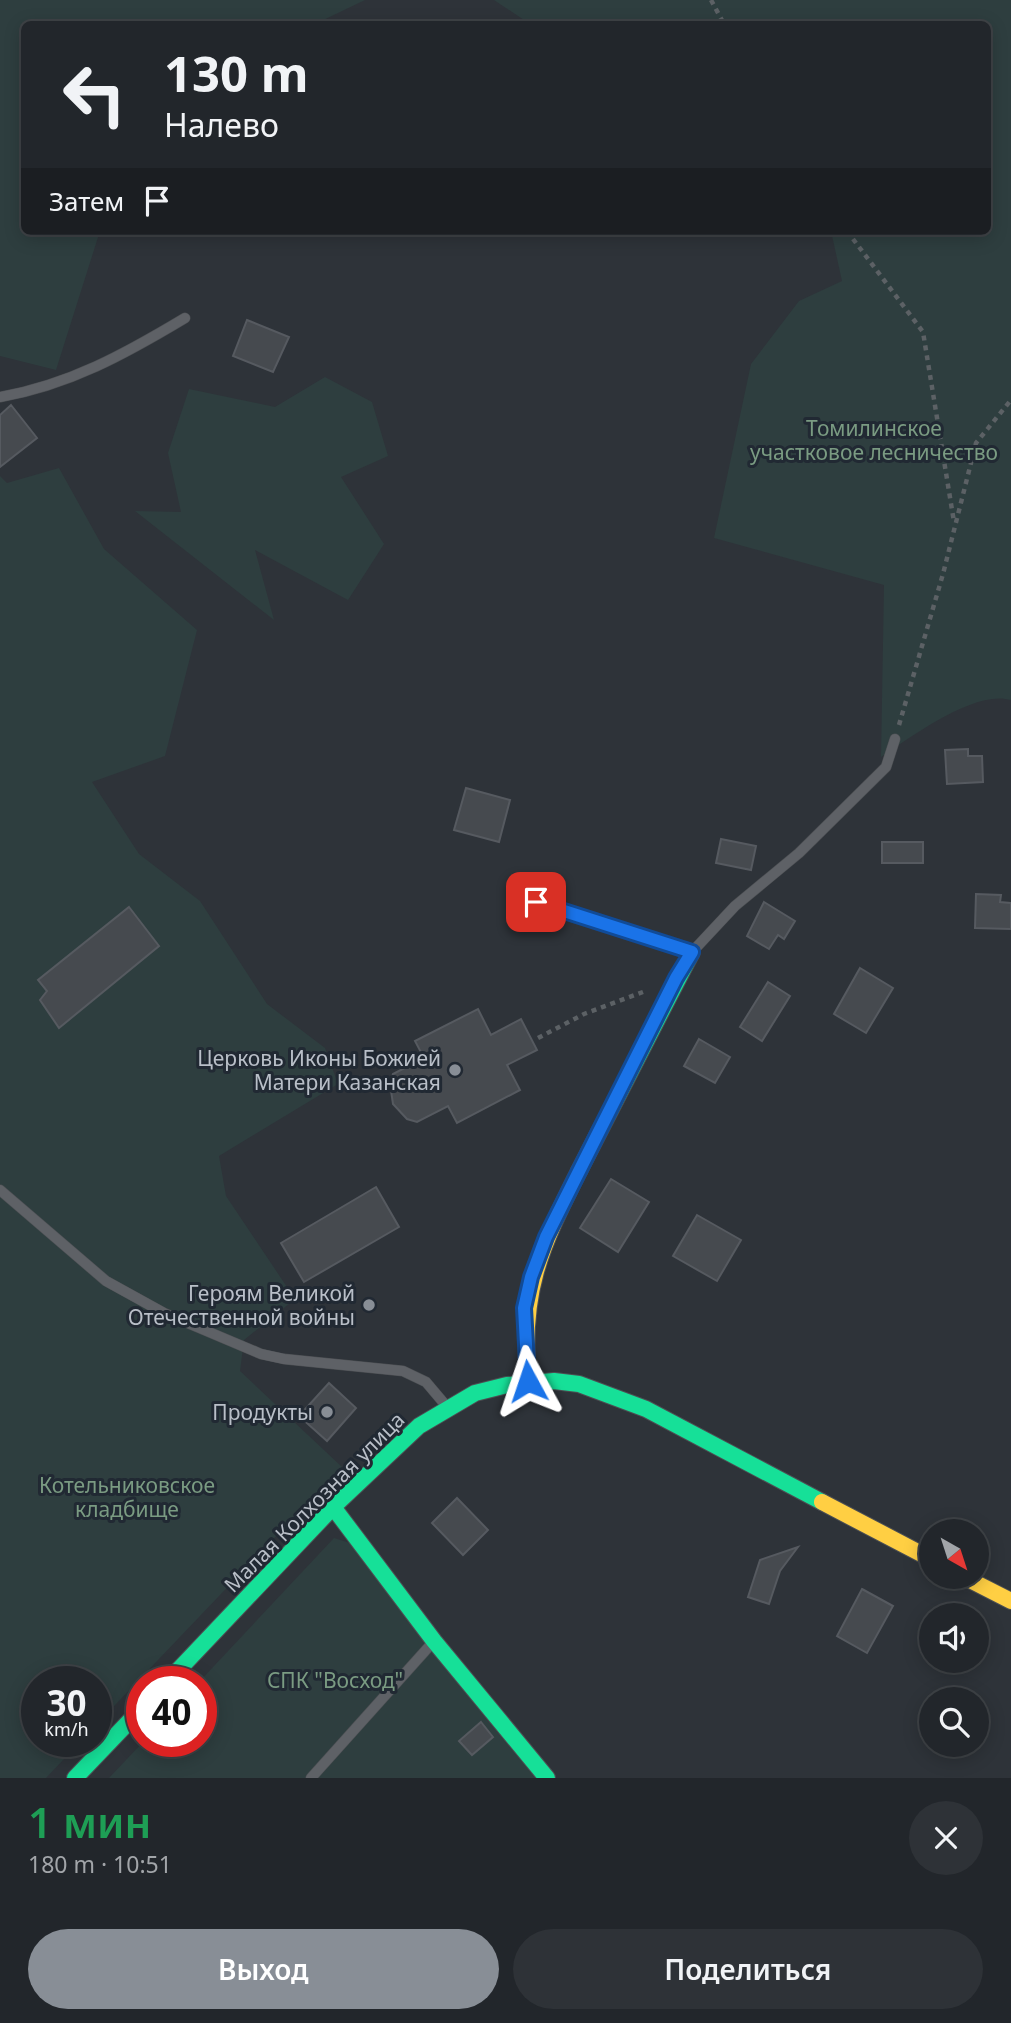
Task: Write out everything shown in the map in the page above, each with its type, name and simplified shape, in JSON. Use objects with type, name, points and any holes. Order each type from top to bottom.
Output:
[{"type":"street","points":[[528,1381],[524,1308],[531,1277],[546,1237],[676,978],[692,952]]},
{"type":"street","name":"Малая Колхозная улица","points":[[182,1666],[332,1507],[419,1426],[475,1393],[528,1381],[579,1384],[646,1409],[919,1553]]},
{"type":"street","points":[[332,1507],[434,1641],[547,1778]]},
{"type":"street","points":[[988,1589],[1011,1601]]},
{"type":"street","points":[[75,1778],[126,1725]]},
{"type":"lane","points":[[0,397],[42,390],[125,354],[185,318]]},
{"type":"lane","points":[[536,902],[692,952],[735,906],[799,853],[886,767],[895,739]]},
{"type":"lane","points":[[0,1190],[106,1281],[164,1313],[261,1354],[284,1359],[403,1371],[426,1382],[448,1408]]},
{"type":"lane","points":[[311,1778],[434,1641]]},
{"type":"path","points":[[711,0],[722,21]]},
{"type":"path","points":[[850,235],[923,332],[955,526]]},
{"type":"path","points":[[895,739],[976,443],[1011,400]]},
{"type":"path","points":[[538,1038],[584,1014],[676,978]]},
{"type":"green space","points":[[0,0],[365,0],[321,21],[21,21],[21,235],[99,235],[56,370],[0,356]]},
{"type":"green space","name":"Томилинское участковое лесничество","points":[[494,0],[1011,0],[1011,700],[996,698],[962,708],[926,727],[881,757],[884,585],[714,538],[751,364],[799,301],[842,281],[832,235],[991,235],[991,21],[526,21]]},
{"type":"green space","points":[[325,377],[372,402],[388,456],[341,477],[384,544],[348,600],[255,550],[274,620],[135,511],[181,512],[168,453],[189,389],[275,407]]},
{"type":"green space","name":"Котельниковское кладбище","points":[[59,468],[104,549],[197,630],[165,756],[92,782],[139,854],[200,901],[267,1004],[325,1048],[338,1084],[219,1156],[226,1196],[295,1299],[244,1340],[240,1371],[342,1467],[152,1666],[126,1666],[126,1694],[112,1708],[112,1666],[21,1666],[21,1757],[66,1757],[46,1778],[0,1778],[0,476],[7,483]]},
{"type":"green space","name":"СПК \"Восход\"","points":[[334,1538],[353,1544],[536,1778],[109,1778],[129,1757],[217,1757],[217,1666],[214,1666]]},
{"type":"building","points":[[247,320],[289,337],[273,372],[233,356]]},
{"type":"building","points":[[11,405],[37,438],[0,467],[0,415]]},
{"type":"building","points":[[968,749],[968,756],[982,756],[983,782],[947,784],[945,750]]},
{"type":"building","points":[[466,788],[510,800],[499,842],[454,830]]},
{"type":"building","points":[[721,839],[756,846],[751,870],[716,863]]},
{"type":"building","points":[[882,842],[923,842],[923,863],[882,863]]},
{"type":"building","points":[[976,894],[1001,895],[1000,902],[1011,903],[1011,929],[975,928]]},
{"type":"building","points":[[764,902],[795,921],[784,939],[778,935],[769,949],[747,936]]},
{"type":"building","points":[[129,907],[159,946],[59,1028],[40,1000],[47,991],[38,980]]},
{"type":"building","points":[[860,968],[893,988],[866,1033],[834,1014]]},
{"type":"building","points":[[768,982],[790,996],[762,1041],[740,1027]]},
{"type":"building","name":"Церковь Иконы Божией Матери Казанская","points":[[478,1009],[491,1035],[521,1019],[537,1050],[507,1065],[520,1090],[457,1123],[448,1106],[417,1122],[407,1119],[393,1104],[390,1084],[393,1074],[424,1058],[415,1041]]},
{"type":"building","points":[[699,1039],[730,1057],[715,1083],[684,1066]]},
{"type":"building","points":[[611,1179],[649,1202],[618,1252],[580,1228]]},
{"type":"building","points":[[376,1187],[399,1227],[304,1282],[281,1243]]},
{"type":"building","points":[[697,1215],[741,1240],[717,1281],[673,1256]]},
{"type":"building","points":[[329,1383],[356,1408],[327,1441],[299,1416]]},
{"type":"building","points":[[457,1498],[488,1530],[463,1555],[432,1523]]},
{"type":"building","points":[[798,1547],[780,1571],[769,1604],[748,1597],[760,1560]]},
{"type":"building","points":[[862,1589],[893,1606],[867,1653],[837,1636]]},
{"type":"building","points":[[481,1722],[493,1737],[472,1755],[459,1741]]},
{"type":"traffic: fast","points":[[579,1171],[692,952]]},
{"type":"traffic: fast","points":[[182,1666],[333,1507],[419,1426],[475,1393],[507,1385],[554,1381],[579,1384],[646,1409],[822,1502]]},
{"type":"traffic: fast","points":[[333,1507],[434,1641],[547,1778]]},
{"type":"traffic: fast","points":[[75,1778],[126,1725]]},
{"type":"traffic: slow","points":[[528,1381],[526,1350],[530,1296],[553,1224],[579,1171]]},
{"type":"traffic: slow","points":[[822,1502],[919,1553]]},
{"type":"traffic: slow","points":[[988,1589],[1011,1601]]},
{"type":"place","name":"Церковь Иконы Божией Матери Казанская","points":[[455,1070]]},
{"type":"place","name":"Героям Великой Отечественной войны","points":[[369,1305]]},
{"type":"place","name":"Продукты","points":[[327,1412]]},
{"type":"route","points":[[528,1381],[524,1308],[531,1277],[546,1237],[676,978],[692,952],[536,902]]}]
